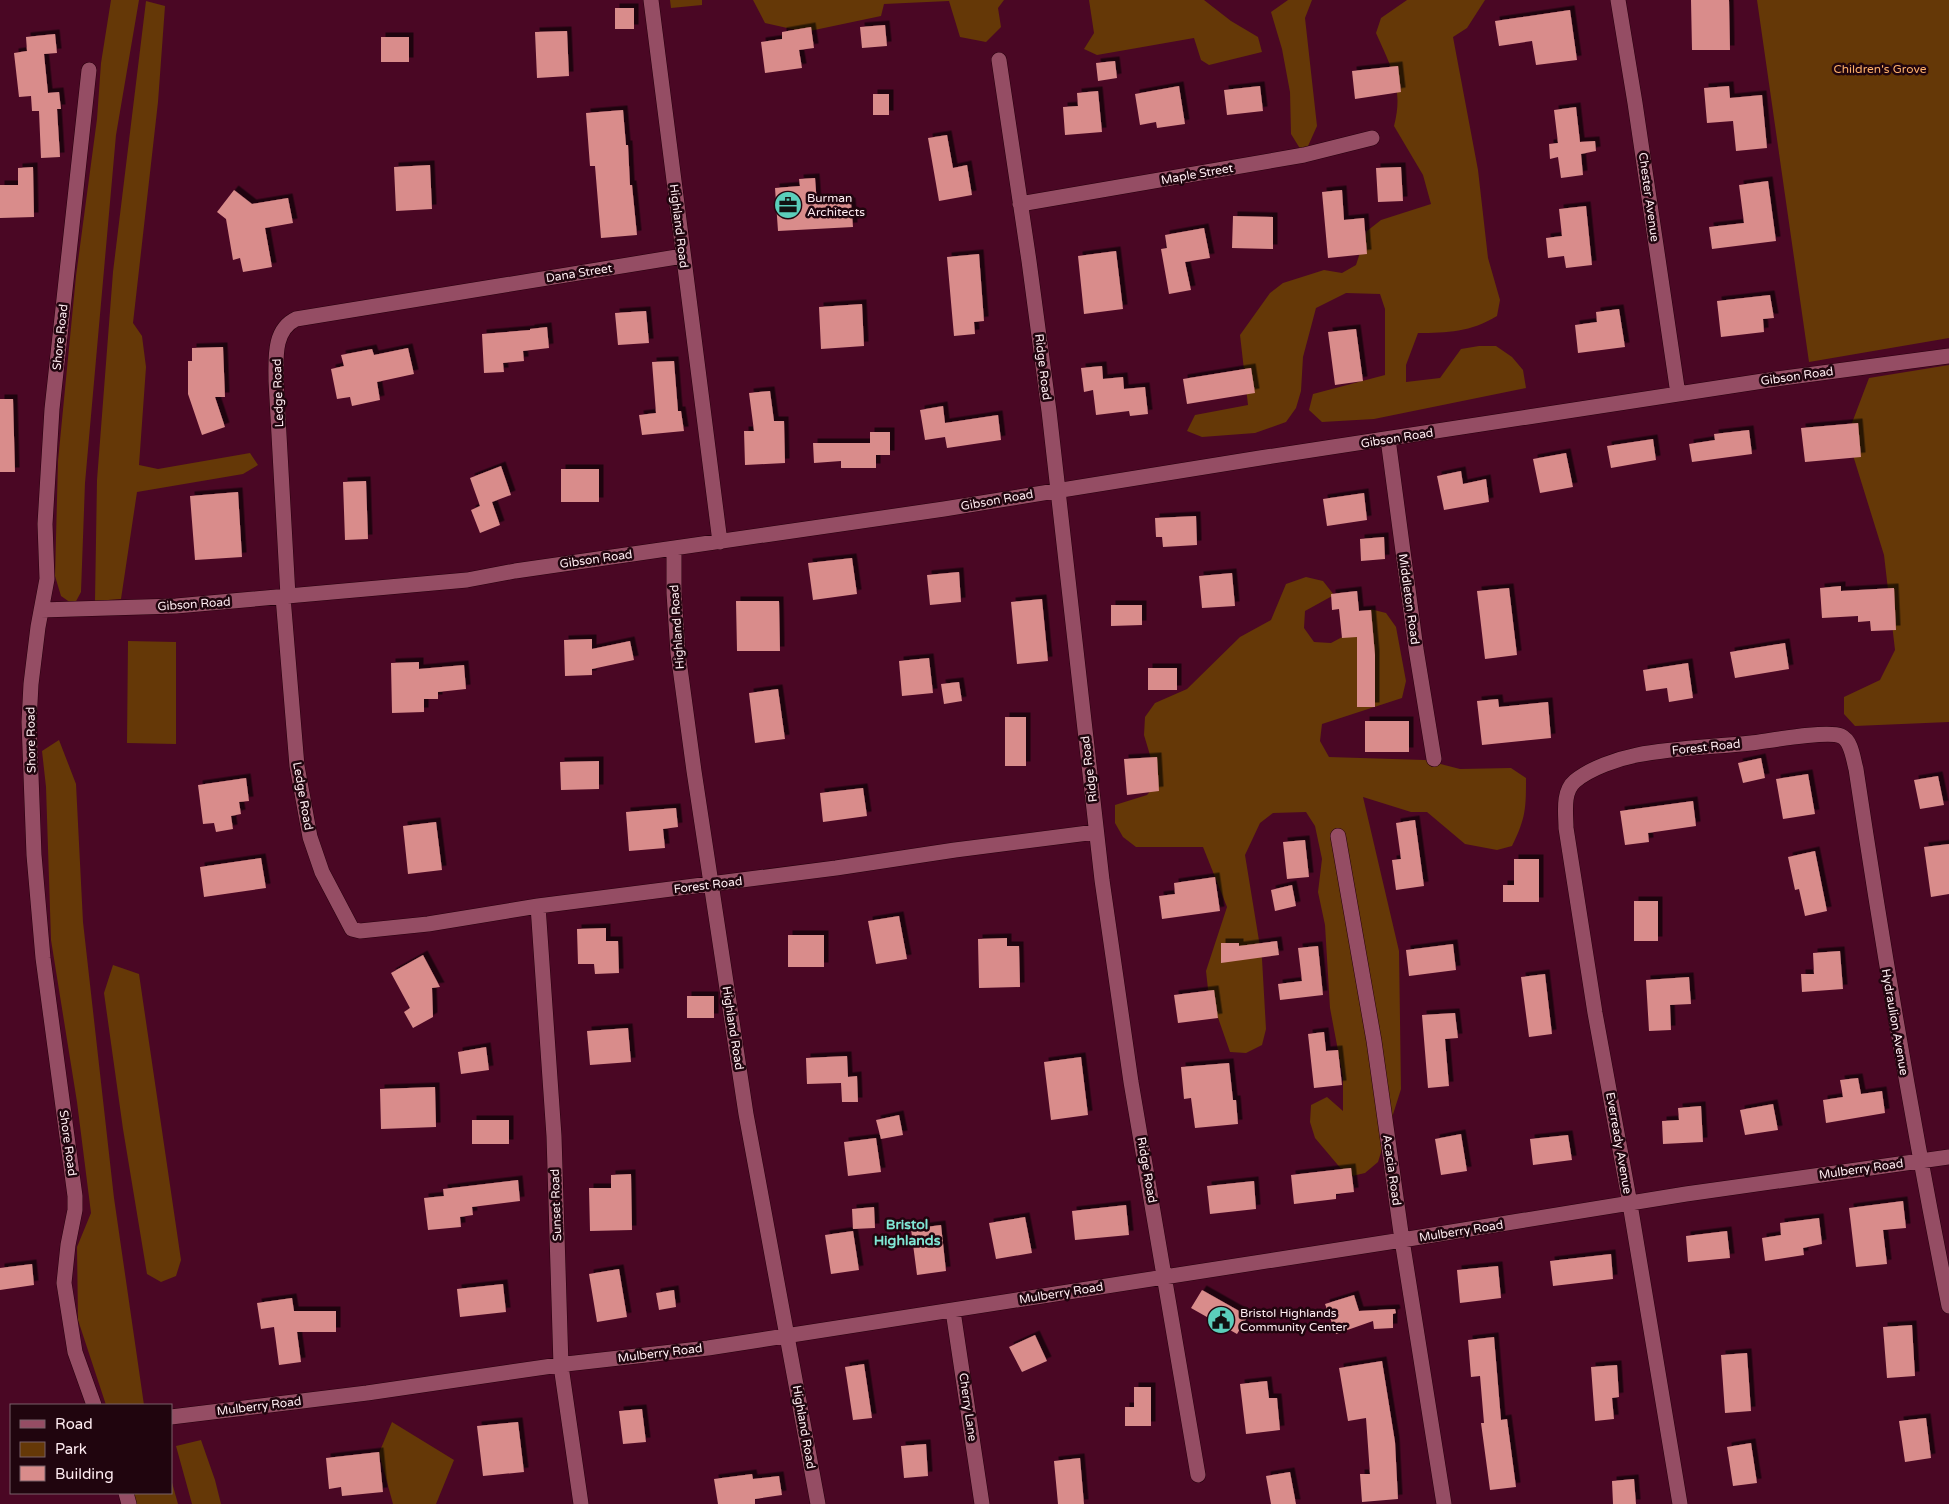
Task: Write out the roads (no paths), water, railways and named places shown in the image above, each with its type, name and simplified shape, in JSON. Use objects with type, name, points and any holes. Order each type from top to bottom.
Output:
[{"type":"street","name":"Highland Road","points":[[651,0],[720,542]]},
{"type":"street","name":"Chester Avenue","points":[[1618,0],[1678,394]]},
{"type":"street","name":"Ridge Road","points":[[999,60],[1044,373],[1096,832],[1130,1072],[1198,1475]]},
{"type":"street","name":"Shore Road","points":[[89,70],[52,409],[45,524],[47,579],[31,684],[29,722],[34,855],[43,958],[75,1196],[75,1210],[68,1245],[64,1283],[75,1352],[94,1404]]},
{"type":"street","name":"Maple Street","points":[[1020,204],[1304,155],[1372,138]]},
{"type":"street","name":"Dana Street","points":[[476,289],[683,256]]},
{"type":"street","name":"Ledge Road","points":[[336,901],[322,872],[314,849],[299,775],[291,705],[276,353],[280,336],[287,324],[296,319],[476,289]]},
{"type":"street","name":"Gibson Road","points":[[41,610],[176,606],[467,580],[515,571],[1057,491],[1678,394],[1949,356]]},
{"type":"street","name":"Middleton Road","points":[[1388,439],[1416,649],[1434,759]]},
{"type":"street","name":"Highland Road","points":[[674,549],[674,593],[678,653],[711,884],[746,1114],[818,1504]]},
{"type":"street","name":"Forest Road","points":[[1573,783],[1602,766],[1637,755],[1805,736],[1838,735],[1846,739]]},
{"type":"street","name":"Hydraulion Avenue","points":[[1846,739],[1856,769],[1884,959],[1920,1161],[1949,1306]]},
{"type":"street","name":"Everready Avenue","points":[[1573,783],[1570,786],[1566,800],[1566,828],[1595,1013],[1630,1204],[1680,1504]]},
{"type":"street","name":"Forest Road","points":[[336,901],[352,929],[375,931],[538,906],[1096,832]]},
{"type":"street","name":"Acacia Road","points":[[1338,836],[1374,1041],[1402,1240],[1444,1504]]},
{"type":"street","name":"Sunset Road","points":[[538,906],[554,1136],[561,1366],[581,1504]]},
{"type":"street","name":"Mulberry Road","points":[[172,1418],[787,1336],[1686,1194],[1949,1157]]},
{"type":"street","name":"Cherry Lane","points":[[953,1311],[982,1504]]},
{"type":"place","name":"Burman Architects","points":[[788,205]]},
{"type":"place","name":"Bristol Highlands Community Center","points":[[1221,1320]]},
{"type":"district","name":"Bristol Highlands","points":[[907,1232]]},
{"type":"park label","name":"Children's Grove","points":[[1880,69]]}]
